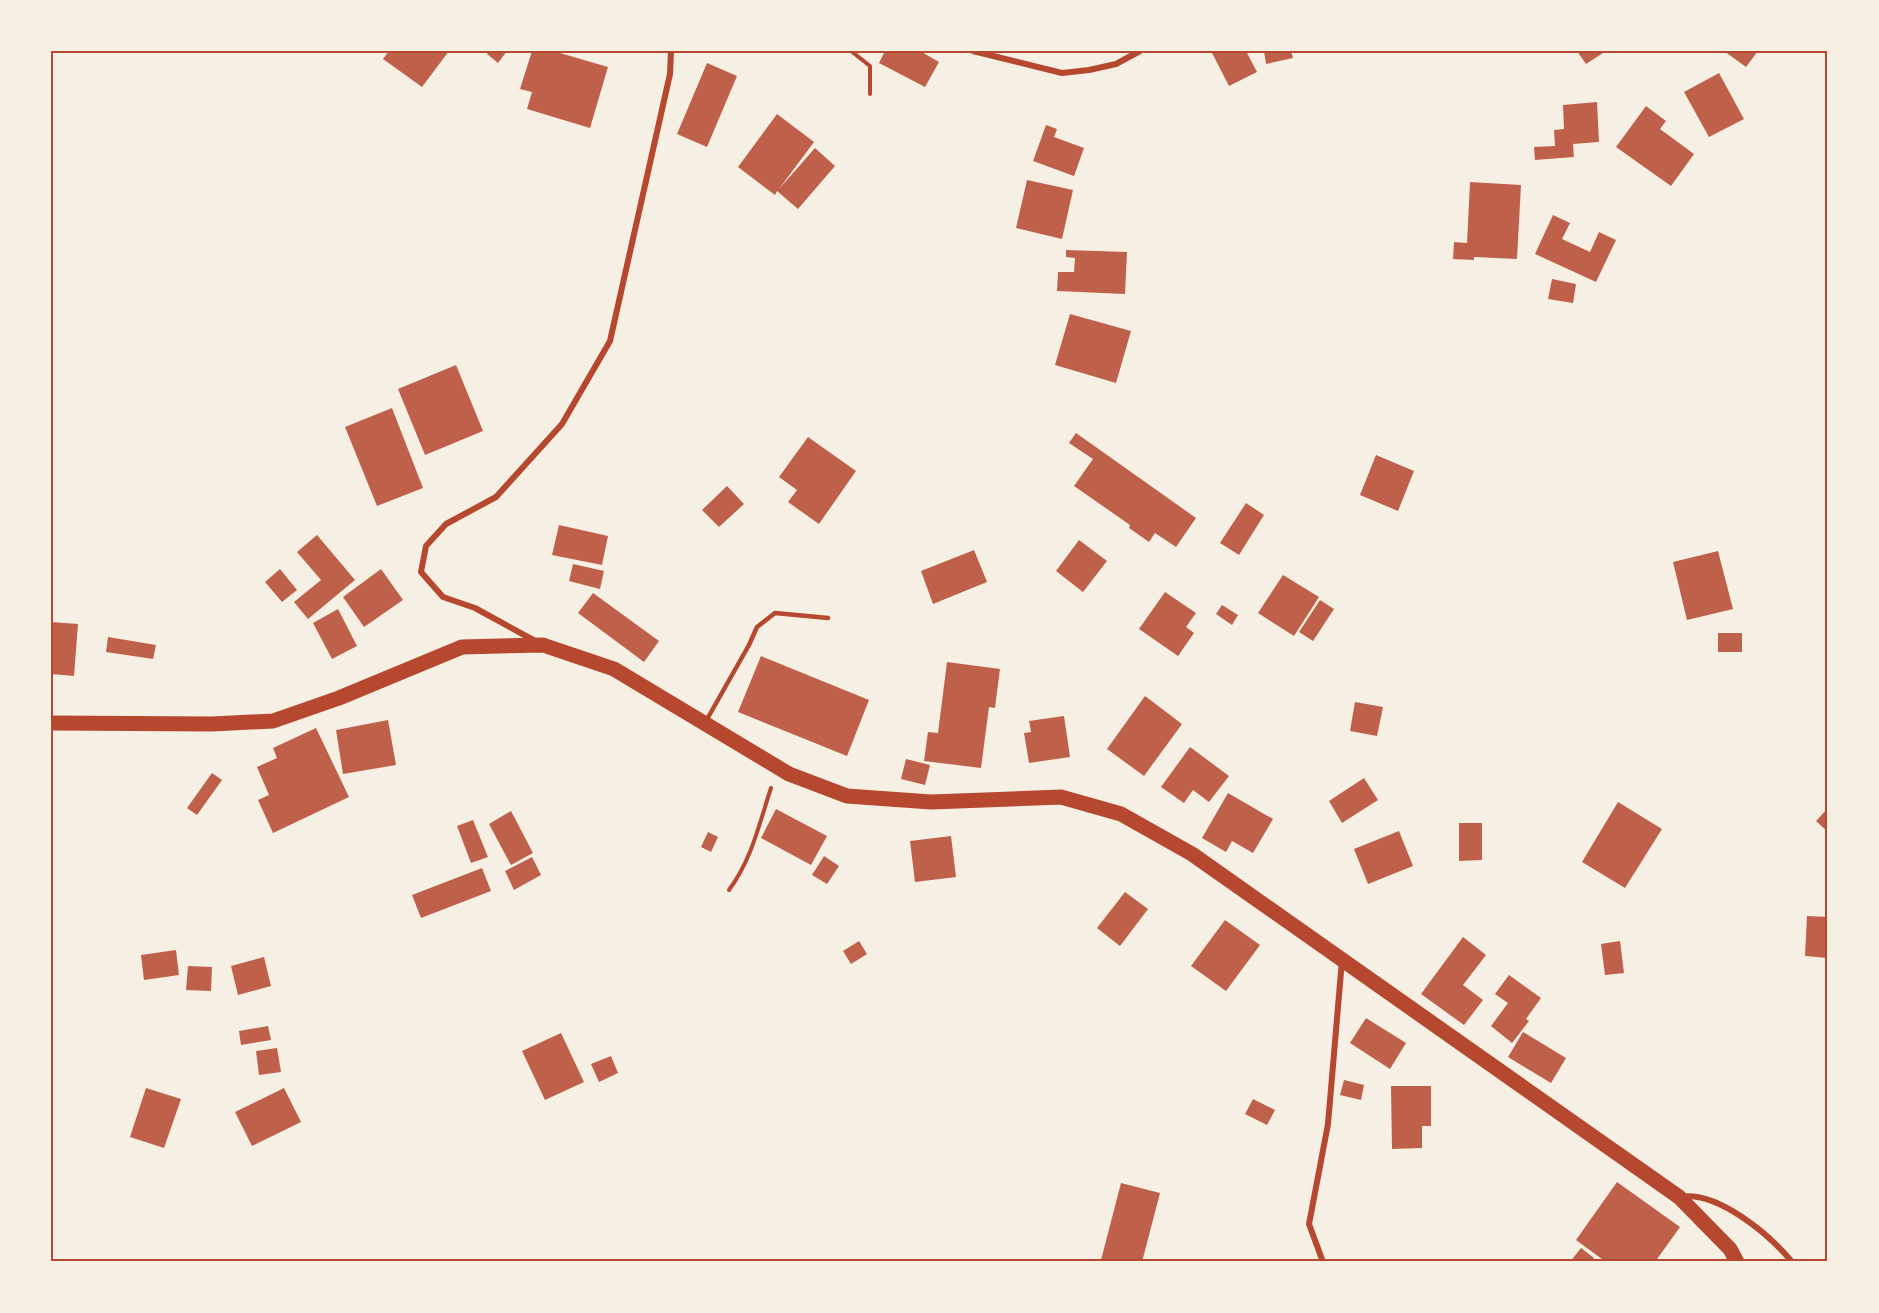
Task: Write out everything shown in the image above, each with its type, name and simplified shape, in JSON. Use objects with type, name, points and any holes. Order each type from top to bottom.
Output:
[{"type":"main road","points":[[51,723],[212,724],[273,721],[339,698],[462,647],[543,645],[614,669],[789,774],[847,796],[931,802],[1061,797],[1120,814],[1192,854],[1679,1197],[1730,1249],[1737,1262]]},
{"type":"street","points":[[543,645],[476,608],[443,597],[421,572],[426,546],[446,524],[496,497],[562,424],[610,341],[670,74],[671,51]]},
{"type":"street","points":[[973,51],[1062,73],[1116,64],[1140,51]]},
{"type":"street","points":[[1323,1262],[1309,1224],[1328,1124],[1342,960]]},
{"type":"street","points":[[1679,1197],[1689,1195],[1701,1197],[1741,1216],[1777,1244],[1792,1262]]},
{"type":"lane","points":[[705,724],[757,627],[775,613],[828,618]]},
{"type":"path","points":[[850,51],[870,66],[870,94]]},
{"type":"path","points":[[729,890],[752,852],[757,828],[778,767]]},
{"type":"building","points":[[389,51],[449,51],[422,87],[383,59]]},
{"type":"building","points":[[489,51],[507,51],[498,63],[487,54]]},
{"type":"building","points":[[532,51],[553,51],[608,67],[590,128],[527,109],[532,92],[520,89]]},
{"type":"building","points":[[885,51],[920,51],[939,62],[925,87],[879,63]]},
{"type":"building","points":[[1211,51],[1246,51],[1257,72],[1229,86]]},
{"type":"building","points":[[1264,51],[1291,51],[1293,58],[1266,64]]},
{"type":"building","points":[[1577,51],[1606,51],[1586,64]]},
{"type":"building","points":[[1724,51],[1758,51],[1746,67]]},
{"type":"building","points":[[707,63],[737,76],[707,147],[677,134]]},
{"type":"building","points":[[1719,73],[1744,119],[1709,137],[1684,92]]},
{"type":"building","points":[[1597,102],[1599,142],[1573,144],[1574,157],[1535,160],[1534,147],[1555,146],[1554,130],[1564,129],[1563,105]]},
{"type":"building","points":[[1646,106],[1666,121],[1660,129],[1694,154],[1671,186],[1616,147]]},
{"type":"building","points":[[777,114],[814,142],[779,189],[815,148],[835,166],[798,209],[777,191],[775,195],[738,167]]},
{"type":"building","points":[[1046,125],[1057,129],[1054,137],[1084,148],[1074,176],[1033,161]]},
{"type":"building","points":[[1027,180],[1073,190],[1062,239],[1016,228]]},
{"type":"building","points":[[1470,182],[1521,185],[1517,259],[1474,257],[1474,260],[1453,259],[1454,242],[1467,243]]},
{"type":"building","points":[[1553,215],[1570,223],[1562,239],[1590,252],[1599,232],[1616,240],[1596,282],[1535,254]]},
{"type":"building","points":[[1066,250],[1127,252],[1125,294],[1057,291],[1058,272],[1074,272],[1075,258],[1066,257]]},
{"type":"building","points":[[1552,279],[1576,284],[1573,303],[1548,299]]},
{"type":"building","points":[[1070,314],[1131,331],[1116,383],[1055,365]]},
{"type":"building","points":[[456,365],[483,431],[425,455],[398,389]]},
{"type":"building","points":[[392,408],[423,488],[377,506],[345,427]]},
{"type":"building","points":[[1076,433],[1196,518],[1176,547],[1155,533],[1149,542],[1129,528],[1130,525],[1074,486],[1093,459],[1069,443]]},
{"type":"building","points":[[808,437],[856,471],[819,524],[788,502],[797,490],[779,477]]},
{"type":"building","points":[[1376,455],[1414,471],[1398,511],[1360,495]]},
{"type":"building","points":[[727,486],[744,504],[719,527],[702,510]]},
{"type":"building","points":[[1246,503],[1264,515],[1239,555],[1220,543]]},
{"type":"building","points":[[559,525],[608,536],[602,565],[552,555]]},
{"type":"building","points":[[317,535],[355,580],[308,619],[294,602],[321,580],[297,552]]},
{"type":"building","points":[[1079,540],[1107,561],[1083,592],[1056,571]]},
{"type":"building","points":[[974,550],[987,582],[933,604],[921,571]]},
{"type":"building","points":[[1718,551],[1733,609],[1687,620],[1673,562]]},
{"type":"building","points":[[573,564],[604,571],[600,589],[569,581]]},
{"type":"building","points":[[280,569],[297,590],[282,602],[265,582]]},
{"type":"building","points":[[381,569],[403,600],[364,627],[343,597]]},
{"type":"building","points":[[1283,575],[1319,597],[1294,636],[1258,613]]},
{"type":"building","points":[[1165,592],[1196,613],[1186,627],[1194,633],[1178,656],[1139,629]]},
{"type":"building","points":[[593,593],[659,641],[644,662],[578,613]]},
{"type":"building","points":[[1320,600],[1334,609],[1313,641],[1299,632]]},
{"type":"building","points":[[1222,605],[1238,615],[1232,625],[1216,614]]},
{"type":"building","points":[[338,609],[357,646],[332,659],[313,623]]},
{"type":"building","points":[[51,622],[78,624],[74,676],[51,674]]},
{"type":"building","points":[[1718,633],[1742,633],[1742,652],[1718,652]]},
{"type":"building","points":[[108,637],[156,645],[153,659],[106,652]]},
{"type":"building","points":[[761,656],[869,700],[847,756],[738,712]]},
{"type":"building","points":[[947,662],[1000,669],[995,708],[989,707],[981,768],[924,761],[928,732],[938,733]]},
{"type":"building","points":[[1145,696],[1182,724],[1144,776],[1107,749]]},
{"type":"building","points":[[1355,702],[1383,707],[1377,736],[1350,731]]},
{"type":"building","points":[[1064,716],[1070,757],[1029,763],[1024,733],[1031,732],[1029,721]]},
{"type":"building","points":[[388,720],[396,765],[343,774],[336,730]]},
{"type":"building","points":[[316,728],[349,797],[273,833],[258,800],[269,795],[257,767],[277,758],[273,748]]},
{"type":"building","points":[[1190,747],[1229,776],[1209,802],[1193,790],[1184,803],[1161,787]]},
{"type":"building","points":[[906,759],[930,765],[925,785],[901,779]]},
{"type":"building","points":[[212,773],[222,780],[197,815],[187,808]]},
{"type":"building","points":[[1364,778],[1378,800],[1342,823],[1329,801]]},
{"type":"building","points":[[1228,793],[1273,819],[1253,853],[1232,841],[1226,852],[1202,838]]},
{"type":"building","points":[[1618,802],[1662,829],[1625,888],[1582,862]]},
{"type":"building","points":[[1828,808],[1828,832],[1816,821]]},
{"type":"building","points":[[776,809],[827,836],[811,865],[761,838]]},
{"type":"building","points":[[511,811],[533,853],[511,865],[489,824]]},
{"type":"building","points":[[473,820],[488,857],[471,863],[457,826]]},
{"type":"building","points":[[1459,823],[1482,823],[1482,860],[1459,861]]},
{"type":"building","points":[[1399,831],[1413,866],[1368,884],[1354,849]]},
{"type":"building","points":[[708,832],[718,837],[711,852],[701,847]]},
{"type":"building","points":[[951,836],[956,877],[915,882],[910,841]]},
{"type":"building","points":[[824,856],[839,866],[827,884],[812,875]]},
{"type":"building","points":[[532,857],[541,875],[514,890],[505,871]]},
{"type":"building","points":[[482,868],[491,891],[421,918],[412,895]]},
{"type":"building","points":[[1125,892],[1148,909],[1120,946],[1097,928]]},
{"type":"building","points":[[1807,916],[1828,917],[1828,958],[1805,956]]},
{"type":"building","points":[[1225,920],[1260,945],[1226,991],[1191,966]]},
{"type":"building","points":[[1463,937],[1486,955],[1463,985],[1483,1000],[1464,1025],[1421,994]]},
{"type":"building","points":[[859,941],[867,954],[851,964],[843,951]]},
{"type":"building","points":[[1620,941],[1624,973],[1605,975],[1601,944]]},
{"type":"building","points":[[176,950],[179,975],[144,980],[141,955]]},
{"type":"building","points":[[264,957],[271,986],[238,995],[231,966]]},
{"type":"building","points":[[188,966],[212,967],[211,991],[186,990]]},
{"type":"building","points":[[1509,975],[1541,998],[1526,1019],[1529,1021],[1512,1043],[1491,1026],[1508,1003],[1495,994]]},
{"type":"building","points":[[1366,1018],[1406,1043],[1390,1069],[1350,1043]]},
{"type":"building","points":[[268,1026],[271,1040],[241,1045],[239,1031]]},
{"type":"building","points":[[1523,1032],[1566,1058],[1551,1083],[1508,1057]]},
{"type":"building","points":[[561,1033],[584,1082],[545,1100],[522,1051]]},
{"type":"building","points":[[277,1048],[281,1072],[259,1075],[256,1051]]},
{"type":"building","points":[[611,1056],[618,1073],[599,1082],[591,1064]]},
{"type":"building","points":[[1344,1080],[1364,1085],[1361,1100],[1340,1095]]},
{"type":"building","points":[[1391,1086],[1431,1086],[1431,1126],[1422,1126],[1422,1148],[1392,1149]]},
{"type":"building","points":[[146,1088],[181,1099],[164,1148],[130,1137]]},
{"type":"building","points":[[284,1088],[301,1122],[252,1146],[235,1112]]},
{"type":"building","points":[[1253,1099],[1275,1110],[1267,1125],[1245,1114]]},
{"type":"building","points":[[1617,1182],[1680,1227],[1655,1262],[1606,1262],[1576,1240]]},
{"type":"building","points":[[1121,1183],[1160,1193],[1142,1262],[1101,1260]]},
{"type":"building","points":[[1581,1248],[1594,1258],[1591,1262],[1570,1262]]}]
